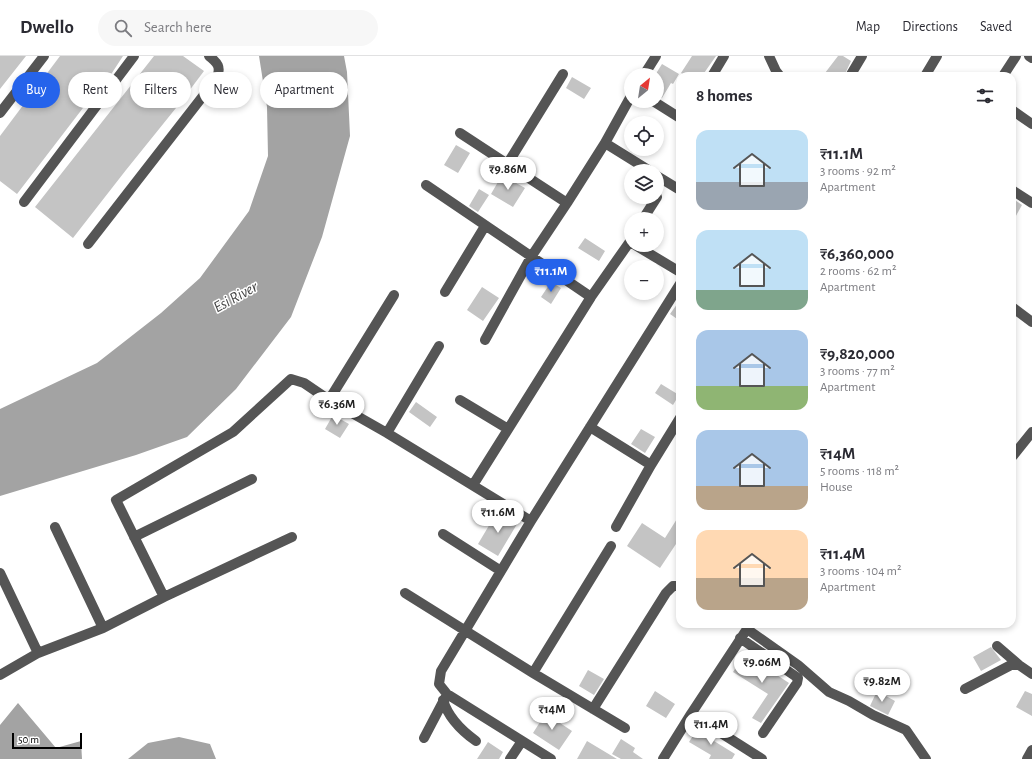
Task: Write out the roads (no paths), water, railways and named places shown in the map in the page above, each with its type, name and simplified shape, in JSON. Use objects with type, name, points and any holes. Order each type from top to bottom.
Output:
[{"type":"street","points":[[0,113],[44,56]]},
{"type":"street","points":[[24,202],[134,56]]},
{"type":"street","points":[[88,244],[217,78],[219,71],[216,62],[209,56]]},
{"type":"street","points":[[648,68],[656,56]]},
{"type":"street","points":[[714,72],[724,56]]},
{"type":"street","points":[[769,56],[777,72]]},
{"type":"street","points":[[927,72],[937,56]]},
{"type":"street","points":[[1006,72],[1016,56]]},
{"type":"street","points":[[852,72],[857,58]]},
{"type":"street","points":[[508,163],[563,74]]},
{"type":"street","points":[[485,340],[531,257],[605,143],[624,108]]},
{"type":"street","points":[[664,108],[676,115]]},
{"type":"street","points":[[1016,113],[1032,124]]},
{"type":"street","points":[[460,132],[567,203]]},
{"type":"street","points":[[605,143],[639,164]]},
{"type":"street","points":[[664,185],[666,181],[676,187]]},
{"type":"street","points":[[426,186],[591,297]]},
{"type":"street","points":[[1016,193],[1032,203]]},
{"type":"street","points":[[445,292],[485,226]]},
{"type":"street","points":[[473,485],[591,297],[625,252]]},
{"type":"street","points":[[648,252],[676,270]]},
{"type":"street","points":[[476,741],[463,732],[446,708],[445,697],[439,684],[441,672],[531,521],[676,290]]},
{"type":"street","points":[[329,400],[394,295]]},
{"type":"street","points":[[1016,310],[1032,322]]},
{"type":"street","points":[[387,433],[439,346]]},
{"type":"street","points":[[164,597],[116,500],[233,432],[291,379],[304,383],[329,400],[387,433],[531,521]]},
{"type":"street","points":[[460,400],[508,429]]},
{"type":"street","points":[[616,527],[676,424]]},
{"type":"street","points":[[590,428],[651,465]]},
{"type":"street","points":[[1016,452],[1032,432]]},
{"type":"street","points":[[134,537],[252,479]]},
{"type":"street","points":[[55,527],[103,628]]},
{"type":"street","points":[[443,534],[501,571]]},
{"type":"street","points":[[0,675],[38,653],[103,628],[164,597],[292,537]]},
{"type":"street","points":[[532,673],[611,546]]},
{"type":"street","points":[[0,573],[38,653]]},
{"type":"street","points":[[593,709],[666,593],[673,586],[676,586]]},
{"type":"street","points":[[405,593],[532,673],[625,728]]},
{"type":"street","points":[[664,759],[745,628]]},
{"type":"street","points":[[749,628],[798,665],[829,692],[906,730],[926,759]]},
{"type":"street","points":[[740,638],[798,678],[797,683],[763,733]]},
{"type":"street","points":[[997,646],[1032,674]]},
{"type":"street","points":[[965,689],[1011,665],[1019,665]]},
{"type":"street","points":[[424,738],[445,697]]},
{"type":"street","points":[[445,697],[551,759]]},
{"type":"street","points":[[691,714],[746,755],[762,759]]},
{"type":"street","points":[[510,759],[522,741]]},
{"type":"street","points":[[1027,759],[1032,750]]},
{"type":"water","points":[[259,56],[344,56],[347,72],[262,72]]},
{"type":"water","name":"Esi River","points":[[348,93],[350,136],[322,237],[291,317],[236,389],[187,437],[136,455],[0,496],[0,409],[97,363],[161,313],[200,278],[249,211],[268,156],[267,108],[348,108]]},
{"type":"water","points":[[18,703],[56,748],[81,741],[82,759],[0,759],[0,725]]},
{"type":"water","points":[[179,737],[210,744],[216,759],[128,759],[148,743]]}]
